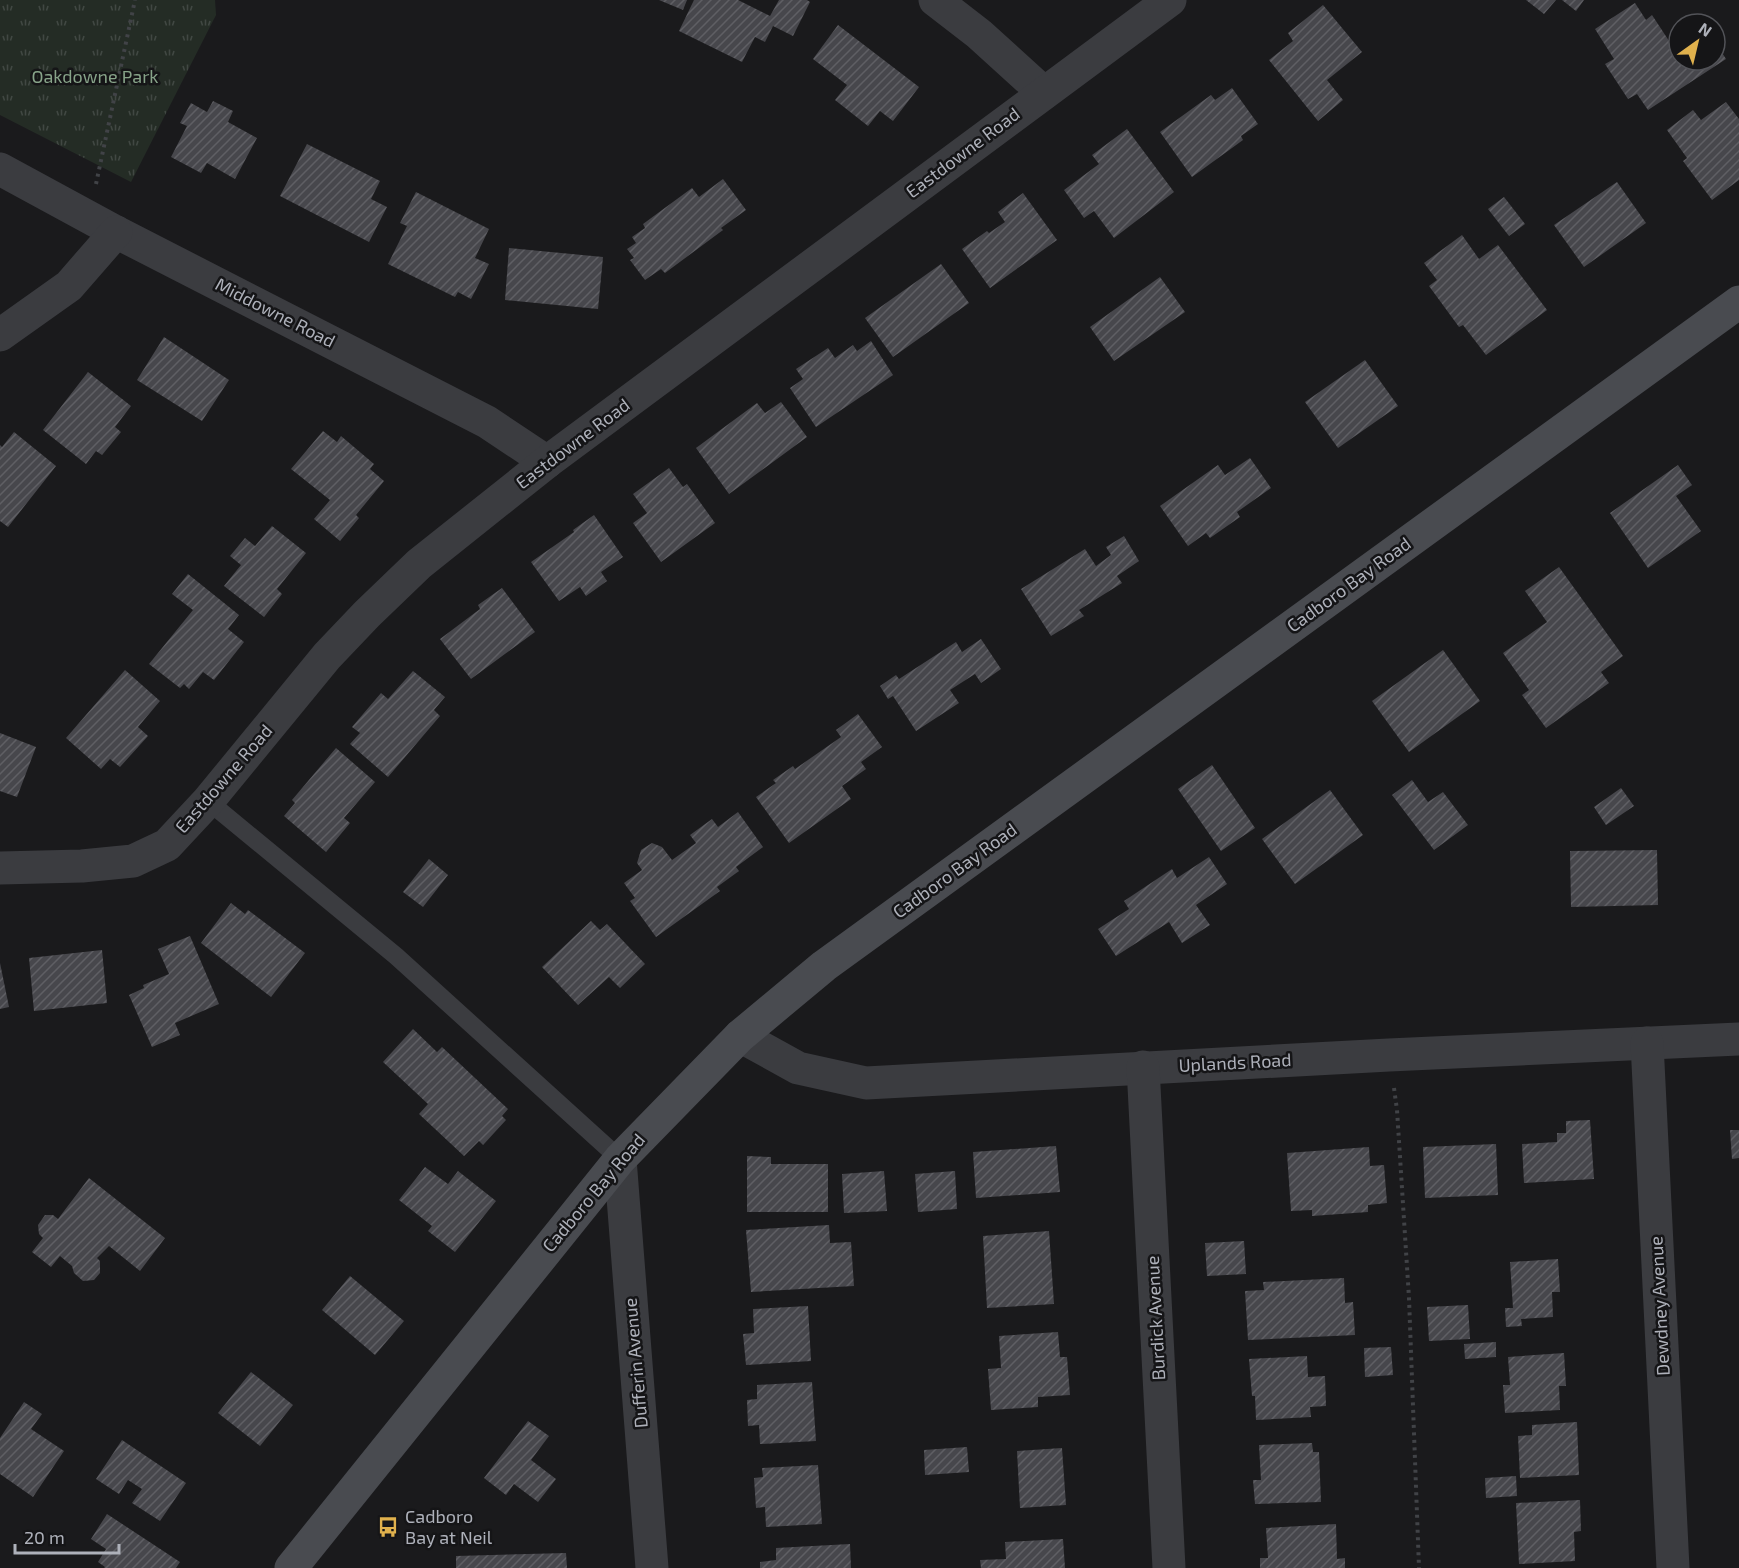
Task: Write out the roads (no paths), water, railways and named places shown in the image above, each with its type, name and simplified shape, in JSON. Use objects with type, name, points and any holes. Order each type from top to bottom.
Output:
[{"type":"main road","name":"Cadboro Bay Road","points":[[291,1568],[620,1159],[740,1036],[824,966],[1739,302]]},
{"type":"street","points":[[935,0],[979,34],[1044,93]]},
{"type":"street","name":"Eastdowne Road","points":[[0,868],[82,866],[133,861],[167,845],[208,801],[327,656],[419,564],[547,462],[1170,0]]},
{"type":"street","name":"Middowne Road","points":[[0,170],[487,422],[547,462]]},
{"type":"street","points":[[0,335],[69,286],[116,232]]},
{"type":"street","name":"Uplands Road","points":[[740,1036],[798,1068],[866,1083],[1143,1067],[1739,1039]]},
{"type":"street","name":"Dewdney Avenue","points":[[1647,1043],[1673,1568]]},
{"type":"street","name":"Burdick Avenue","points":[[1143,1067],[1168,1568]]},
{"type":"street","name":"Dufferin Avenue","points":[[620,1159],[652,1568]]},
{"type":"lane","points":[[208,801],[396,956],[620,1159]]},
{"type":"place","name":"Cadboro Bay at Neil","points":[[388,1527]]},
{"type":"park label","name":"Oakdowne Park","points":[[95,77]]}]
